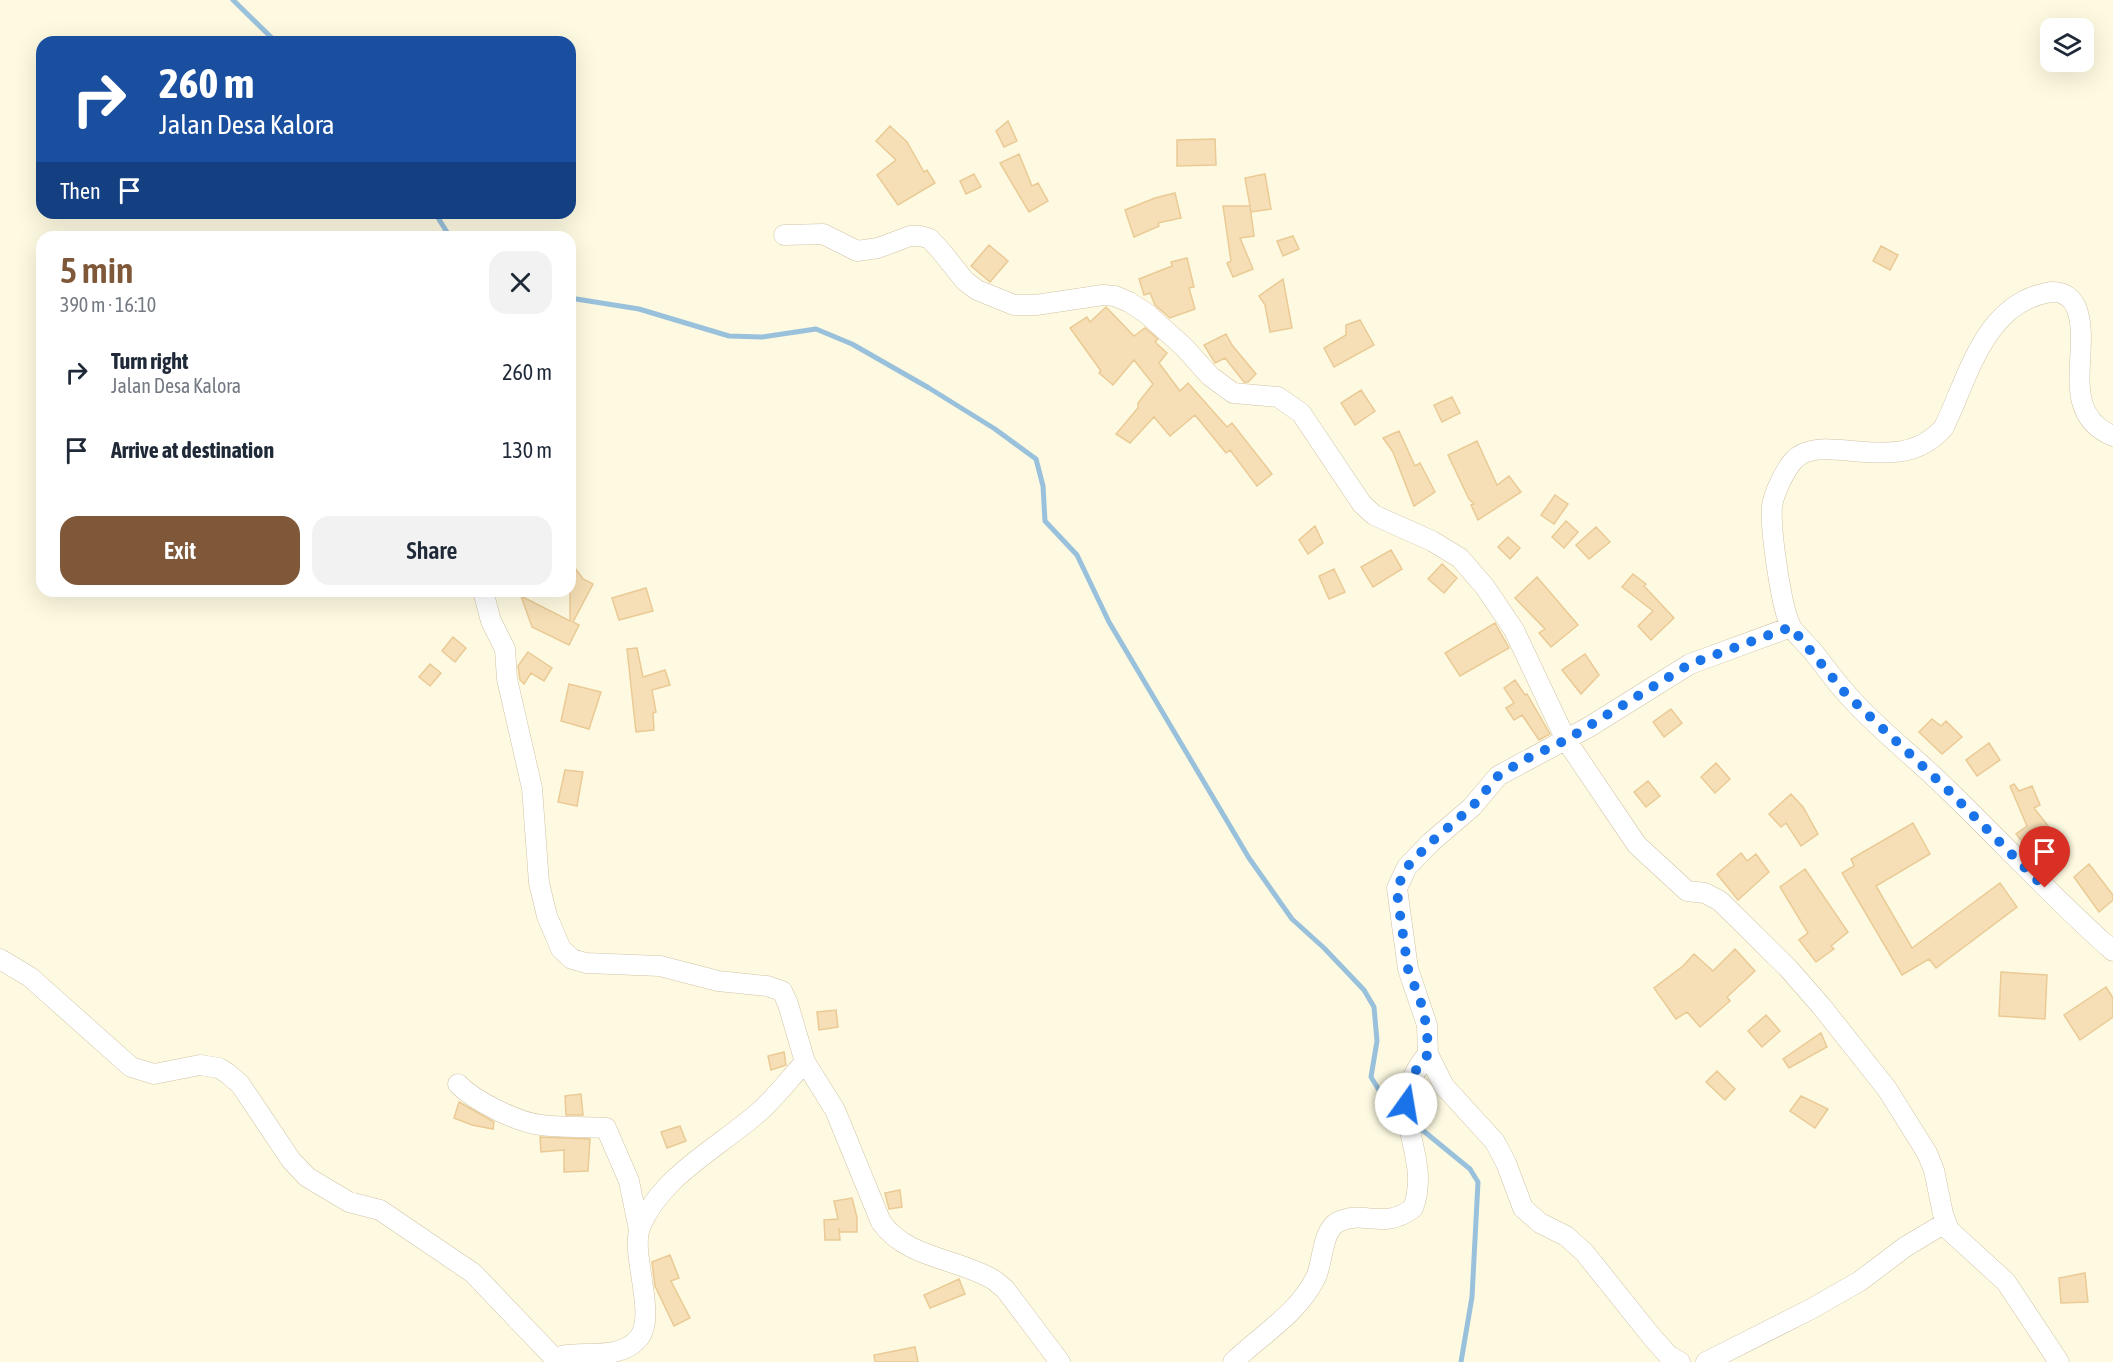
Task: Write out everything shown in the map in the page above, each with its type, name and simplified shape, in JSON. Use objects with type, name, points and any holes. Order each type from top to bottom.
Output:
[{"type":"street","points":[[784,235],[823,234],[857,250],[878,248],[910,236],[921,236],[930,239],[965,281],[983,293],[1014,305],[1115,296],[1146,313],[1184,347],[1210,376],[1233,393],[1278,397],[1301,413],[1368,509],[1389,523],[1432,541],[1460,558],[1485,587],[1514,630],[1566,740],[1636,845],[1687,891],[1693,894],[1705,893],[1720,901],[1788,968],[1864,1060],[1887,1089],[1927,1153],[1941,1192],[1945,1223],[2006,1281],[2059,1362]]},
{"type":"street","points":[[2113,436],[2095,424],[2085,408],[2079,390],[2079,324],[2075,307],[2067,296],[2055,291],[2020,303],[1988,332],[1944,427],[1925,445],[1885,454],[1816,450],[1793,461],[1780,484],[1772,512],[1775,547],[1791,627],[1846,694],[1948,790],[2078,920],[2113,951]]},
{"type":"street","points":[[485,597],[491,621],[505,649],[507,679],[532,788],[539,883],[547,916],[561,949],[572,959],[586,963],[660,966],[718,981],[775,988],[786,997],[805,1062],[835,1110],[881,1222],[891,1236],[906,1245],[994,1280],[1005,1289],[1060,1362]]},
{"type":"street","points":[[1673,1360],[1628,1310],[1584,1252],[1566,1236],[1540,1223],[1523,1208],[1506,1163],[1495,1142],[1444,1086],[1428,1054],[1427,1025],[1408,969],[1397,888],[1401,877],[1430,843],[1472,807],[1498,776],[1524,760],[1566,740],[1690,664],[1791,627]]},
{"type":"street","points":[[0,959],[30,976],[131,1067],[154,1074],[200,1065],[227,1073],[240,1084],[291,1160],[307,1177],[349,1202],[380,1210],[473,1273],[558,1361],[561,1356],[574,1353],[622,1350],[640,1337],[646,1320],[639,1230],[629,1181],[606,1128],[554,1126],[526,1122],[477,1100],[458,1084]]},
{"type":"street","points":[[1233,1362],[1275,1327],[1309,1291],[1318,1274],[1330,1228],[1337,1222],[1363,1218],[1387,1221],[1413,1208],[1419,1185],[1406,1104],[1411,1077],[1428,1054]]},
{"type":"street","points":[[639,1230],[651,1208],[696,1159],[761,1110],[805,1062]]},
{"type":"street","points":[[1706,1362],[1821,1304],[1860,1281],[1905,1248],[1945,1223]]},
{"type":"building","points":[[1008,121],[1017,141],[1004,147],[996,131]]},
{"type":"building","points":[[890,126],[907,142],[924,172],[927,170],[935,183],[898,205],[877,175],[896,160],[876,141]]},
{"type":"building","points":[[1215,139],[1216,165],[1177,166],[1177,140]]},
{"type":"building","points":[[1019,154],[1032,186],[1038,183],[1048,201],[1029,212],[1000,163]]},
{"type":"building","points":[[974,174],[981,187],[966,194],[960,181]]},
{"type":"building","points":[[1265,174],[1271,209],[1251,212],[1245,178]]},
{"type":"building","points":[[1175,193],[1181,218],[1158,223],[1159,226],[1134,237],[1125,210]]},
{"type":"building","points":[[1223,206],[1250,206],[1254,236],[1240,238],[1253,269],[1233,277],[1227,263],[1231,261]]},
{"type":"building","points":[[1293,236],[1299,249],[1283,256],[1277,241]]},
{"type":"building","points":[[989,245],[1008,261],[990,282],[971,266]]},
{"type":"building","points":[[1881,246],[1898,255],[1890,270],[1873,261]]},
{"type":"building","points":[[1187,258],[1194,287],[1189,288],[1195,309],[1170,318],[1155,305],[1150,293],[1144,295],[1139,279],[1172,266],[1171,262]]},
{"type":"building","points":[[1283,279],[1292,328],[1270,332],[1265,305],[1259,296]]},
{"type":"building","points":[[1106,307],[1134,336],[1145,328],[1158,339],[1155,342],[1167,353],[1159,363],[1180,391],[1188,383],[1227,427],[1232,423],[1272,474],[1257,486],[1230,450],[1226,453],[1195,415],[1170,436],[1154,417],[1130,443],[1116,434],[1138,408],[1138,403],[1153,384],[1134,360],[1113,385],[1099,373],[1101,371],[1070,328],[1087,317],[1090,322]]},
{"type":"building","points":[[1360,320],[1374,345],[1334,367],[1324,348],[1346,335],[1346,325]]},
{"type":"building","points":[[1226,334],[1256,374],[1248,382],[1244,382],[1225,358],[1215,363],[1204,345]]},
{"type":"building","points":[[1361,390],[1375,411],[1355,425],[1341,403]]},
{"type":"building","points":[[1452,397],[1460,413],[1442,422],[1434,405]]},
{"type":"building","points":[[1399,431],[1415,466],[1420,463],[1435,492],[1414,506],[1393,452],[1383,438]]},
{"type":"building","points":[[1477,441],[1497,485],[1509,476],[1521,492],[1478,520],[1471,505],[1474,504],[1469,499],[1448,455]]},
{"type":"building","points":[[1555,495],[1568,504],[1554,524],[1541,515]]},
{"type":"building","points":[[1566,521],[1578,532],[1564,548],[1552,537]]},
{"type":"building","points":[[1315,526],[1323,543],[1308,554],[1299,540]]},
{"type":"building","points":[[1596,527],[1610,542],[1589,559],[1576,545]]},
{"type":"building","points":[[1508,537],[1520,548],[1510,559],[1498,547]]},
{"type":"building","points":[[1391,550],[1402,569],[1373,587],[1361,567]]},
{"type":"building","points":[[1442,564],[1457,578],[1444,593],[1428,579]]},
{"type":"building","points":[[576,569],[583,579],[593,584],[573,622],[579,625],[569,645],[532,627],[521,597],[523,597],[570,621],[570,597],[576,597]]},
{"type":"building","points":[[1334,569],[1345,592],[1329,599],[1319,576]]},
{"type":"building","points":[[1633,574],[1646,584],[1644,586],[1674,618],[1651,640],[1638,626],[1653,611],[1622,587]]},
{"type":"building","points":[[1537,577],[1578,625],[1551,647],[1539,633],[1545,629],[1515,598]]},
{"type":"building","points":[[646,588],[653,611],[619,620],[612,598]]},
{"type":"building","points":[[1495,623],[1509,648],[1460,676],[1445,653]]},
{"type":"building","points":[[453,637],[466,648],[455,662],[442,651]]},
{"type":"building","points":[[637,648],[643,677],[665,670],[670,685],[652,690],[656,712],[653,713],[654,730],[636,732],[627,649]]},
{"type":"building","points":[[528,652],[552,668],[544,681],[531,673],[524,684],[520,680],[518,666]]},
{"type":"building","points":[[1585,654],[1599,675],[1581,694],[1562,670]]},
{"type":"building","points":[[430,664],[441,673],[430,686],[419,677]]},
{"type":"building","points":[[1515,680],[1525,695],[1527,694],[1550,734],[1539,740],[1522,715],[1514,720],[1506,708],[1514,703],[1504,688]]},
{"type":"building","points":[[569,684],[601,692],[589,729],[561,721]]},
{"type":"building","points":[[1671,709],[1682,723],[1664,737],[1653,722]]},
{"type":"building","points":[[1932,719],[1941,726],[1946,721],[1962,737],[1942,754],[1919,732]]},
{"type":"building","points":[[1989,743],[2000,760],[1977,776],[1966,760]]},
{"type":"building","points":[[1716,763],[1730,779],[1715,793],[1701,777]]},
{"type":"building","points":[[565,770],[583,772],[577,806],[558,802]]},
{"type":"building","points":[[1648,781],[1660,796],[1646,807],[1634,792]]},
{"type":"building","points":[[2014,784],[2019,791],[2032,786],[2040,805],[2034,808],[2049,827],[2042,832],[2059,858],[2045,867],[2028,843],[2025,845],[2016,834],[2027,826],[2010,786]]},
{"type":"building","points":[[1791,794],[1803,807],[1818,834],[1801,846],[1786,823],[1781,827],[1769,814]]},
{"type":"building","points":[[1913,823],[1930,854],[1876,886],[1912,948],[2000,883],[2017,907],[1936,968],[1929,959],[1902,975],[1842,873],[1854,866],[1851,859]]},
{"type":"building","points":[[1741,853],[1747,861],[1756,854],[1769,872],[1738,900],[1717,874]]},
{"type":"building","points":[[2089,864],[2113,895],[2113,900],[2099,912],[2074,877]]},
{"type":"building","points":[[1805,869],[1848,932],[1831,946],[1834,949],[1816,962],[1799,940],[1808,933],[1780,887]]},
{"type":"building","points":[[1735,949],[1755,971],[1727,997],[1730,1001],[1700,1027],[1687,1012],[1676,1019],[1654,988],[1683,966],[1694,954],[1713,971]]},
{"type":"building","points":[[2001,972],[2047,975],[2045,1019],[1999,1016]]},
{"type":"building","points":[[2106,987],[2113,998],[2113,1017],[2080,1040],[2064,1015]]},
{"type":"building","points":[[836,1010],[838,1027],[819,1030],[817,1012]]},
{"type":"building","points":[[1766,1015],[1780,1031],[1762,1047],[1748,1031]]},
{"type":"building","points":[[1821,1033],[1827,1047],[1789,1068],[1783,1059]]},
{"type":"building","points":[[784,1052],[786,1065],[771,1070],[768,1056]]},
{"type":"building","points":[[1717,1071],[1735,1089],[1725,1100],[1706,1082]]},
{"type":"building","points":[[581,1094],[583,1115],[566,1115],[565,1096]]},
{"type":"building","points":[[1801,1096],[1828,1109],[1815,1128],[1790,1111]]},
{"type":"building","points":[[459,1102],[494,1122],[493,1129],[472,1125],[454,1118]]},
{"type":"building","points":[[680,1126],[686,1141],[667,1148],[661,1132]]},
{"type":"building","points":[[540,1137],[590,1139],[588,1171],[564,1172],[564,1150],[541,1152]]},
{"type":"building","points":[[900,1190],[902,1207],[889,1209],[885,1193]]},
{"type":"building","points":[[852,1198],[857,1217],[857,1232],[840,1232],[839,1228],[840,1240],[825,1240],[824,1220],[838,1219],[834,1201]]},
{"type":"building","points":[[670,1255],[679,1278],[671,1281],[690,1318],[674,1326],[655,1286],[652,1262]]},
{"type":"building","points":[[2085,1273],[2088,1302],[2061,1303],[2059,1278]]},
{"type":"building","points":[[959,1279],[965,1294],[930,1308],[924,1295]]},
{"type":"building","points":[[915,1347],[918,1362],[875,1362],[874,1355]]},
{"type":"waterway","points":[[233,0],[270,36]]},
{"type":"waterway","points":[[439,219],[446,231]]},
{"type":"waterway","points":[[576,299],[639,309],[729,336],[762,337],[816,329],[852,344],[929,388],[995,429],[1036,459],[1043,486],[1045,521],[1077,555],[1109,622],[1249,858],[1292,919],[1324,948],[1364,990],[1374,1007],[1377,1041],[1371,1077],[1382,1095],[1402,1111]]},
{"type":"waterway","points":[[1415,1124],[1470,1169],[1478,1182],[1472,1297],[1461,1362]]},
{"type":"route","points":[[1406,1104],[1411,1077],[1415,1068],[1428,1054],[1427,1025],[1408,969],[1398,901],[1397,888],[1407,867],[1430,843],[1472,807],[1498,776],[1524,760],[1566,740],[1690,664],[1763,636],[1791,627],[1846,694],[1948,790],[2045,888]]}]
